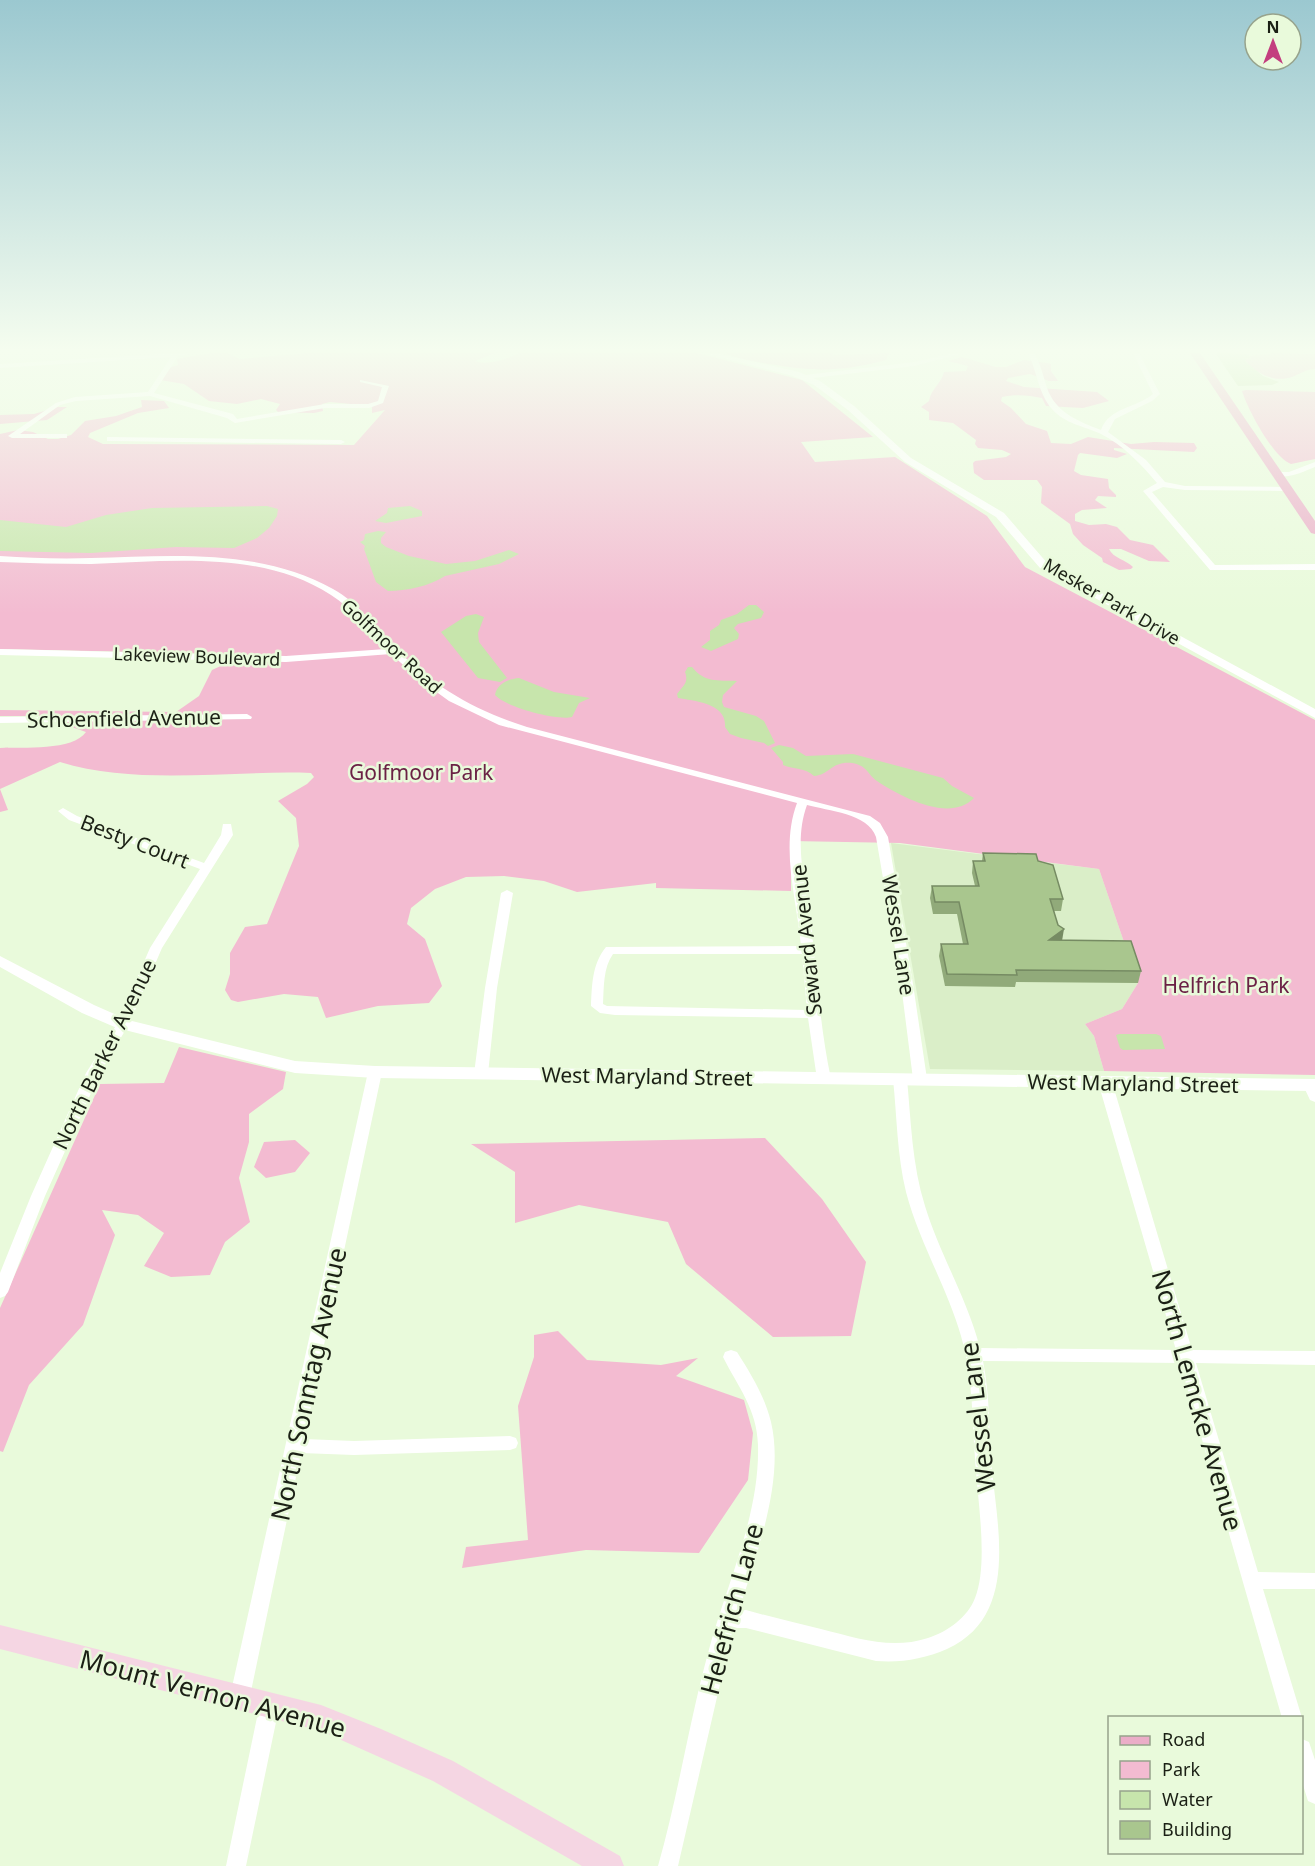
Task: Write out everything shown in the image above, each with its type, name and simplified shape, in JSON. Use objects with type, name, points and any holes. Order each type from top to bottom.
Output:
[{"type":"main road","points":[[1253,440],[1315,530]]},
{"type":"main road","name":"Mount Vernon Avenue","points":[[0,1637],[270,1703],[321,1718],[443,1771],[610,1866]]},
{"type":"street","points":[[151,440],[342,442]]},
{"type":"street","name":"Mesker Park Drive","points":[[887,440],[916,466],[1000,515],[1044,566],[1315,714]]},
{"type":"street","points":[[1114,440],[1143,462],[1162,484]]},
{"type":"street","points":[[1276,474],[1290,474],[1315,464]]},
{"type":"street","points":[[1286,489],[1185,488],[1162,484],[1150,489],[1148,493],[1213,568],[1315,567]]},
{"type":"street","name":"Golfmoor Road","points":[[0,559],[63,561],[202,559],[271,569],[315,583],[344,599],[439,693],[465,708],[507,724],[858,815],[878,828]]},
{"type":"street","name":"Lakeview Boulevard","points":[[0,652],[286,659],[394,651]]},
{"type":"street","name":"Schoenfield Avenue","points":[[0,720],[247,717]]},
{"type":"street","name":"Seward Avenue","points":[[803,801],[796,824],[799,886],[824,1079]]},
{"type":"street","name":"Besty Court","points":[[63,811],[73,818],[207,868]]},
{"type":"street","name":"North Barker Avenue","points":[[0,1292],[70,1121],[93,1072],[123,1024],[156,948],[227,835],[227,826]]},
{"type":"street","name":"Wessel Lane","points":[[878,828],[882,837],[903,962],[920,1079]]},
{"type":"street","points":[[481,1074],[491,988],[507,893]]},
{"type":"street","points":[[807,950],[610,950],[604,956],[597,1006],[604,1010],[615,1011],[814,1014]]},
{"type":"street","name":"West Maryland Street","points":[[0,961],[88,1009],[123,1024],[295,1066],[375,1072],[1104,1082],[1313,1089]]},
{"type":"street","name":"North Sonntag Avenue","points":[[240,1696],[375,1072]]},
{"type":"street","name":"Wessel Lane","points":[[726,1620],[746,1619],[876,1652],[890,1654],[914,1652],[934,1646],[970,1624],[981,1609],[988,1590],[990,1570],[987,1502],[974,1354],[950,1283],[916,1204],[900,1079]]},
{"type":"street","name":"North Lemcke Avenue","points":[[1104,1082],[1291,1716]]},
{"type":"street","points":[[974,1354],[1315,1359]]},
{"type":"street","name":"Helefrich Lane","points":[[668,1866],[726,1620],[766,1474],[764,1426],[750,1390],[731,1358]]},
{"type":"street","points":[[295,1446],[354,1448],[510,1443]]},
{"type":"street","points":[[1251,1580],[1315,1581]]},
{"type":"street","points":[[236,1866],[270,1703]]},
{"type":"street","points":[[1303,1752],[1315,1794]]},
{"type":"shaded area","points":[[891,843],[1099,869],[1138,983],[1122,1009],[1085,1024],[1094,1036],[1104,1071],[930,1069]]},
{"type":"green space","points":[[0,440],[95,440],[103,444],[354,445],[358,440],[829,440],[801,442],[815,462],[895,457],[987,516],[1025,567],[1315,720],[1315,1075],[1104,1071],[1094,1036],[1085,1024],[1122,1009],[1138,983],[1099,869],[900,843],[791,841],[791,891],[656,888],[656,883],[577,892],[544,881],[504,876],[466,877],[435,889],[411,908],[407,924],[425,939],[442,986],[429,1003],[378,1006],[326,1018],[318,997],[284,994],[238,1002],[231,1000],[225,990],[230,974],[230,953],[245,927],[267,924],[299,846],[296,818],[278,801],[307,784],[314,777],[311,773],[152,775],[90,769],[60,762],[0,789],[0,748],[59,745],[80,738],[86,732],[63,724],[55,716],[0,716],[0,710],[176,712],[199,696],[212,670],[225,664],[230,654],[0,649]]},
{"type":"green space","points":[[976,440],[1050,440],[1051,443],[1071,444],[1081,440],[1107,440],[1131,444],[1194,443],[1197,448],[1194,452],[1114,448],[1114,450],[1127,454],[1117,458],[1080,453],[1074,471],[1081,475],[1108,479],[1109,488],[1116,495],[1116,497],[1098,496],[1095,500],[1107,508],[1082,510],[1075,514],[1075,521],[1089,525],[1106,524],[1117,527],[1130,540],[1153,545],[1170,562],[1149,561],[1121,549],[1109,549],[1113,555],[1133,567],[1119,570],[1103,562],[1102,558],[1083,545],[1073,534],[1070,524],[1041,503],[1042,487],[1037,480],[984,480],[974,473],[973,463],[975,461],[1006,457],[1011,454],[1002,450],[978,448],[975,444]]},
{"type":"green space","points":[[1267,440],[1315,440],[1315,459],[1291,464],[1284,460]]},
{"type":"green space","points":[[0,789],[8,810],[0,812]]},
{"type":"green space","points":[[179,1047],[286,1072],[283,1089],[249,1114],[249,1142],[239,1178],[250,1222],[225,1242],[210,1275],[171,1277],[144,1266],[164,1233],[138,1215],[102,1210],[115,1235],[83,1325],[29,1385],[3,1452],[0,1451],[0,1308],[100,1084],[164,1083]]},
{"type":"green space","points":[[765,1138],[822,1199],[866,1262],[851,1336],[773,1337],[686,1264],[668,1222],[579,1205],[515,1223],[515,1172],[471,1144]]},
{"type":"green space","points":[[295,1140],[310,1153],[295,1172],[266,1178],[254,1167],[264,1142]]},
{"type":"green space","points":[[558,1331],[587,1360],[661,1365],[698,1358],[676,1376],[744,1400],[753,1433],[748,1480],[699,1553],[586,1550],[462,1568],[466,1547],[528,1540],[518,1406],[534,1357],[534,1335]]},
{"type":"water","points":[[267,506],[278,509],[277,516],[269,528],[257,538],[234,548],[176,547],[91,553],[0,551],[0,520],[66,527],[106,515],[152,508]]},
{"type":"water","points":[[410,506],[422,511],[422,516],[386,523],[375,521],[387,513],[388,508]]},
{"type":"water","points":[[386,532],[381,538],[381,543],[386,547],[409,556],[446,564],[475,561],[509,550],[519,554],[499,564],[445,576],[425,585],[388,591],[376,582],[364,549],[365,546],[360,542],[364,540],[365,534]]},
{"type":"water","points":[[749,605],[756,605],[764,612],[761,618],[738,624],[734,628],[739,634],[738,639],[711,651],[701,647],[710,640],[710,631],[719,625],[721,620],[737,614]]},
{"type":"water","points":[[476,614],[484,617],[478,633],[479,642],[507,678],[500,682],[478,678],[441,632],[466,616]]},
{"type":"water","points":[[688,667],[692,667],[707,678],[737,681],[723,695],[724,707],[756,716],[764,721],[775,743],[768,746],[730,734],[725,727],[721,713],[715,708],[700,702],[678,698],[677,694],[686,682],[685,672]]},
{"type":"water","points":[[519,678],[554,692],[590,698],[579,703],[572,717],[565,718],[520,708],[495,695],[504,683]]},
{"type":"water","points":[[779,745],[793,748],[806,756],[853,754],[943,778],[952,786],[974,798],[964,805],[952,808],[926,805],[899,794],[874,778],[864,768],[852,763],[839,764],[814,776],[807,771],[783,765],[771,748]]},
{"type":"water","points":[[1156,1034],[1161,1036],[1165,1049],[1123,1050],[1120,1048],[1116,1035]]},
{"type":"building","points":[[983,853],[1036,854],[1038,861],[1053,865],[1063,899],[1050,899],[1058,925],[1064,929],[1049,940],[1131,941],[1141,971],[1016,970],[1017,975],[947,974],[941,944],[968,944],[959,902],[935,902],[932,886],[979,886],[973,861],[985,861]]},
{"type":"park label","name":"Golfmoor Park","points":[[421,772]]},
{"type":"park label","name":"Helfrich Park","points":[[1226,985]]}]
